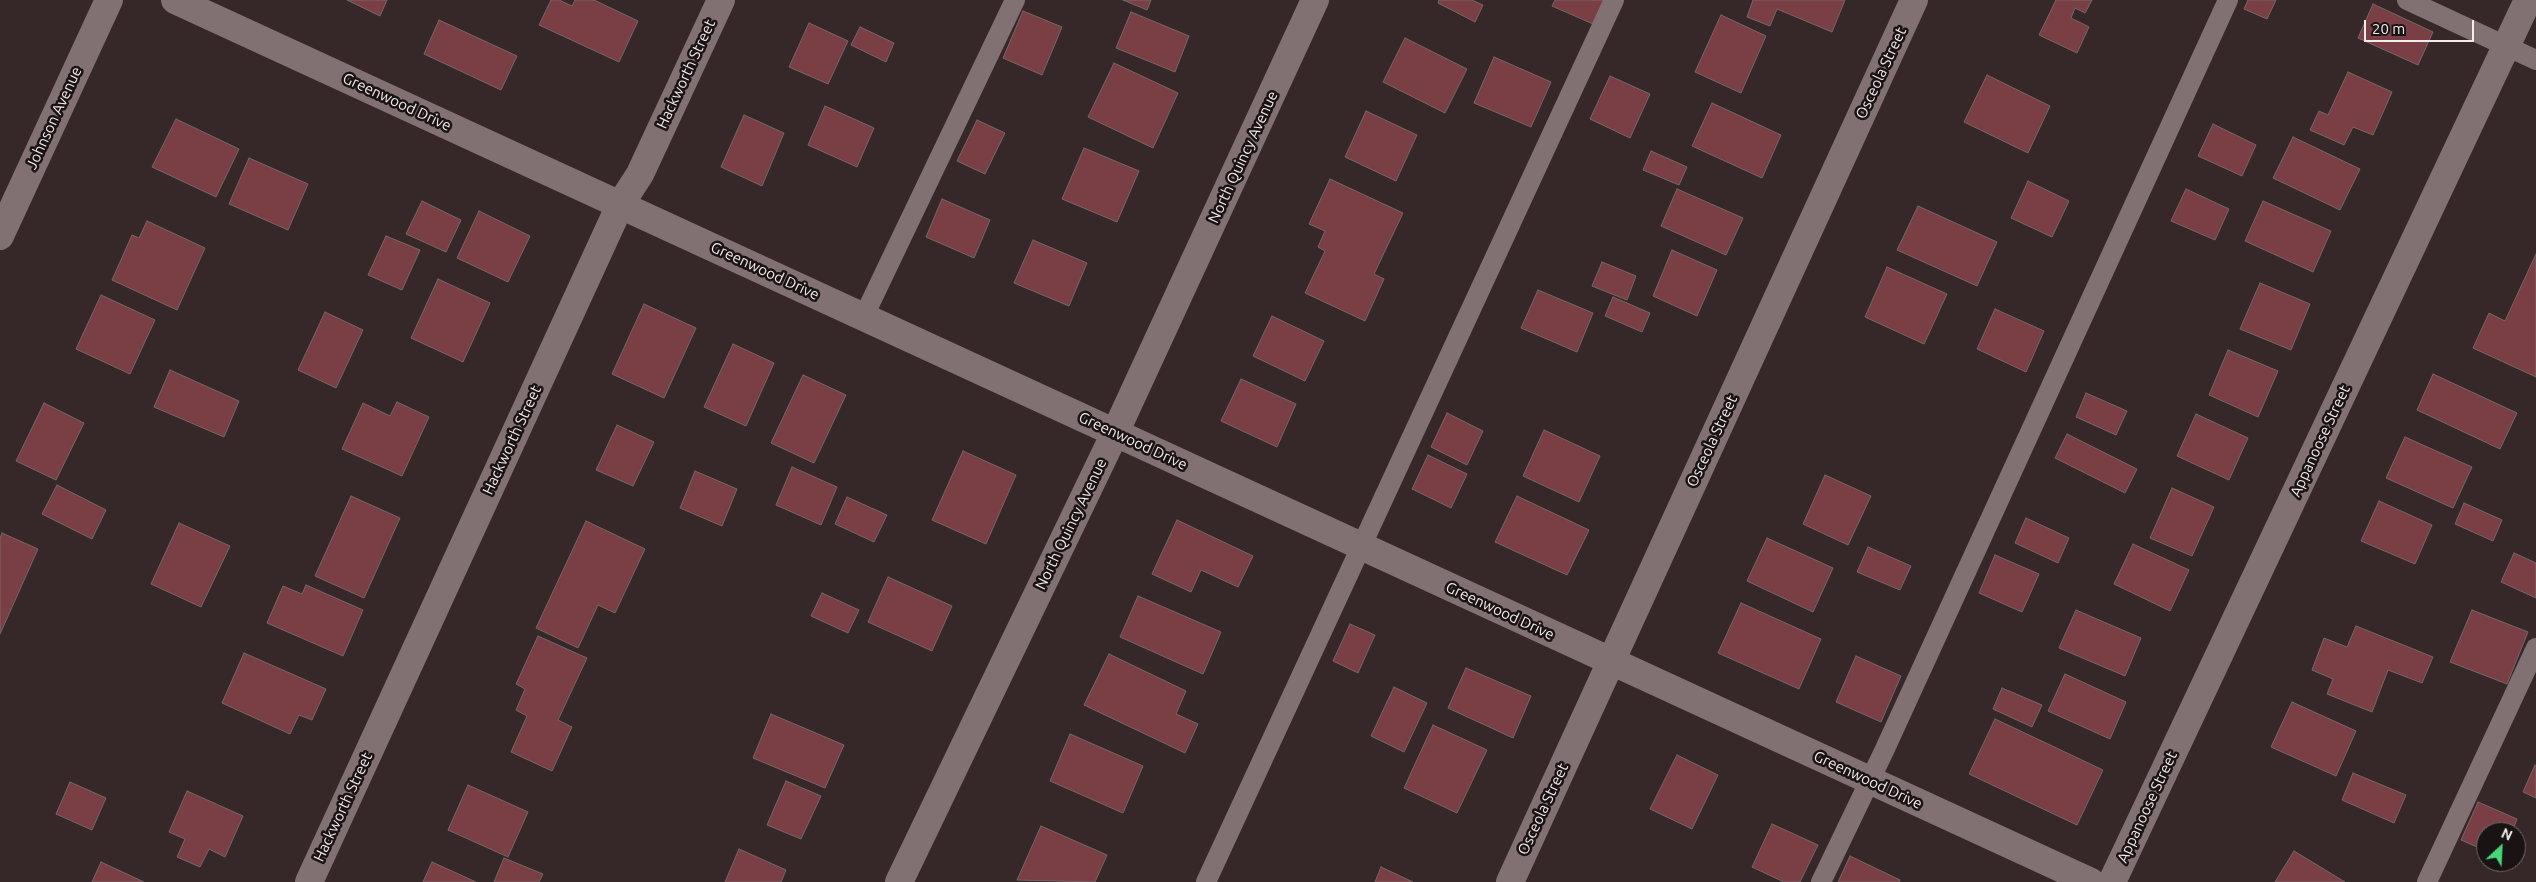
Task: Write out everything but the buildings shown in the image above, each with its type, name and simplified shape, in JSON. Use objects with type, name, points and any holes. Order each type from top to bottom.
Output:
[{"type":"street","name":"Johnson Avenue","points":[[2,226],[109,0]]},
{"type":"street","name":"Greenwood Drive","points":[[174,0],[2091,882]]},
{"type":"street","name":"Hackworth Street","points":[[309,882],[620,205],[640,174],[721,0]]},
{"type":"street","name":"North Quincy Avenue","points":[[899,882],[1115,433],[1316,0]]},
{"type":"street","name":"Osceola Street","points":[[1510,882],[1914,0]]},
{"type":"street","name":"Appanoose Street","points":[[2112,882],[2528,0]]},
{"type":"lane","points":[[864,316],[1015,0]]},
{"type":"lane","points":[[1206,882],[1614,0]]},
{"type":"lane","points":[[1820,882],[1871,781],[2228,0]]},
{"type":"lane","points":[[2407,0],[2536,60]]},
{"type":"lane","points":[[2428,882],[2536,648]]}]
